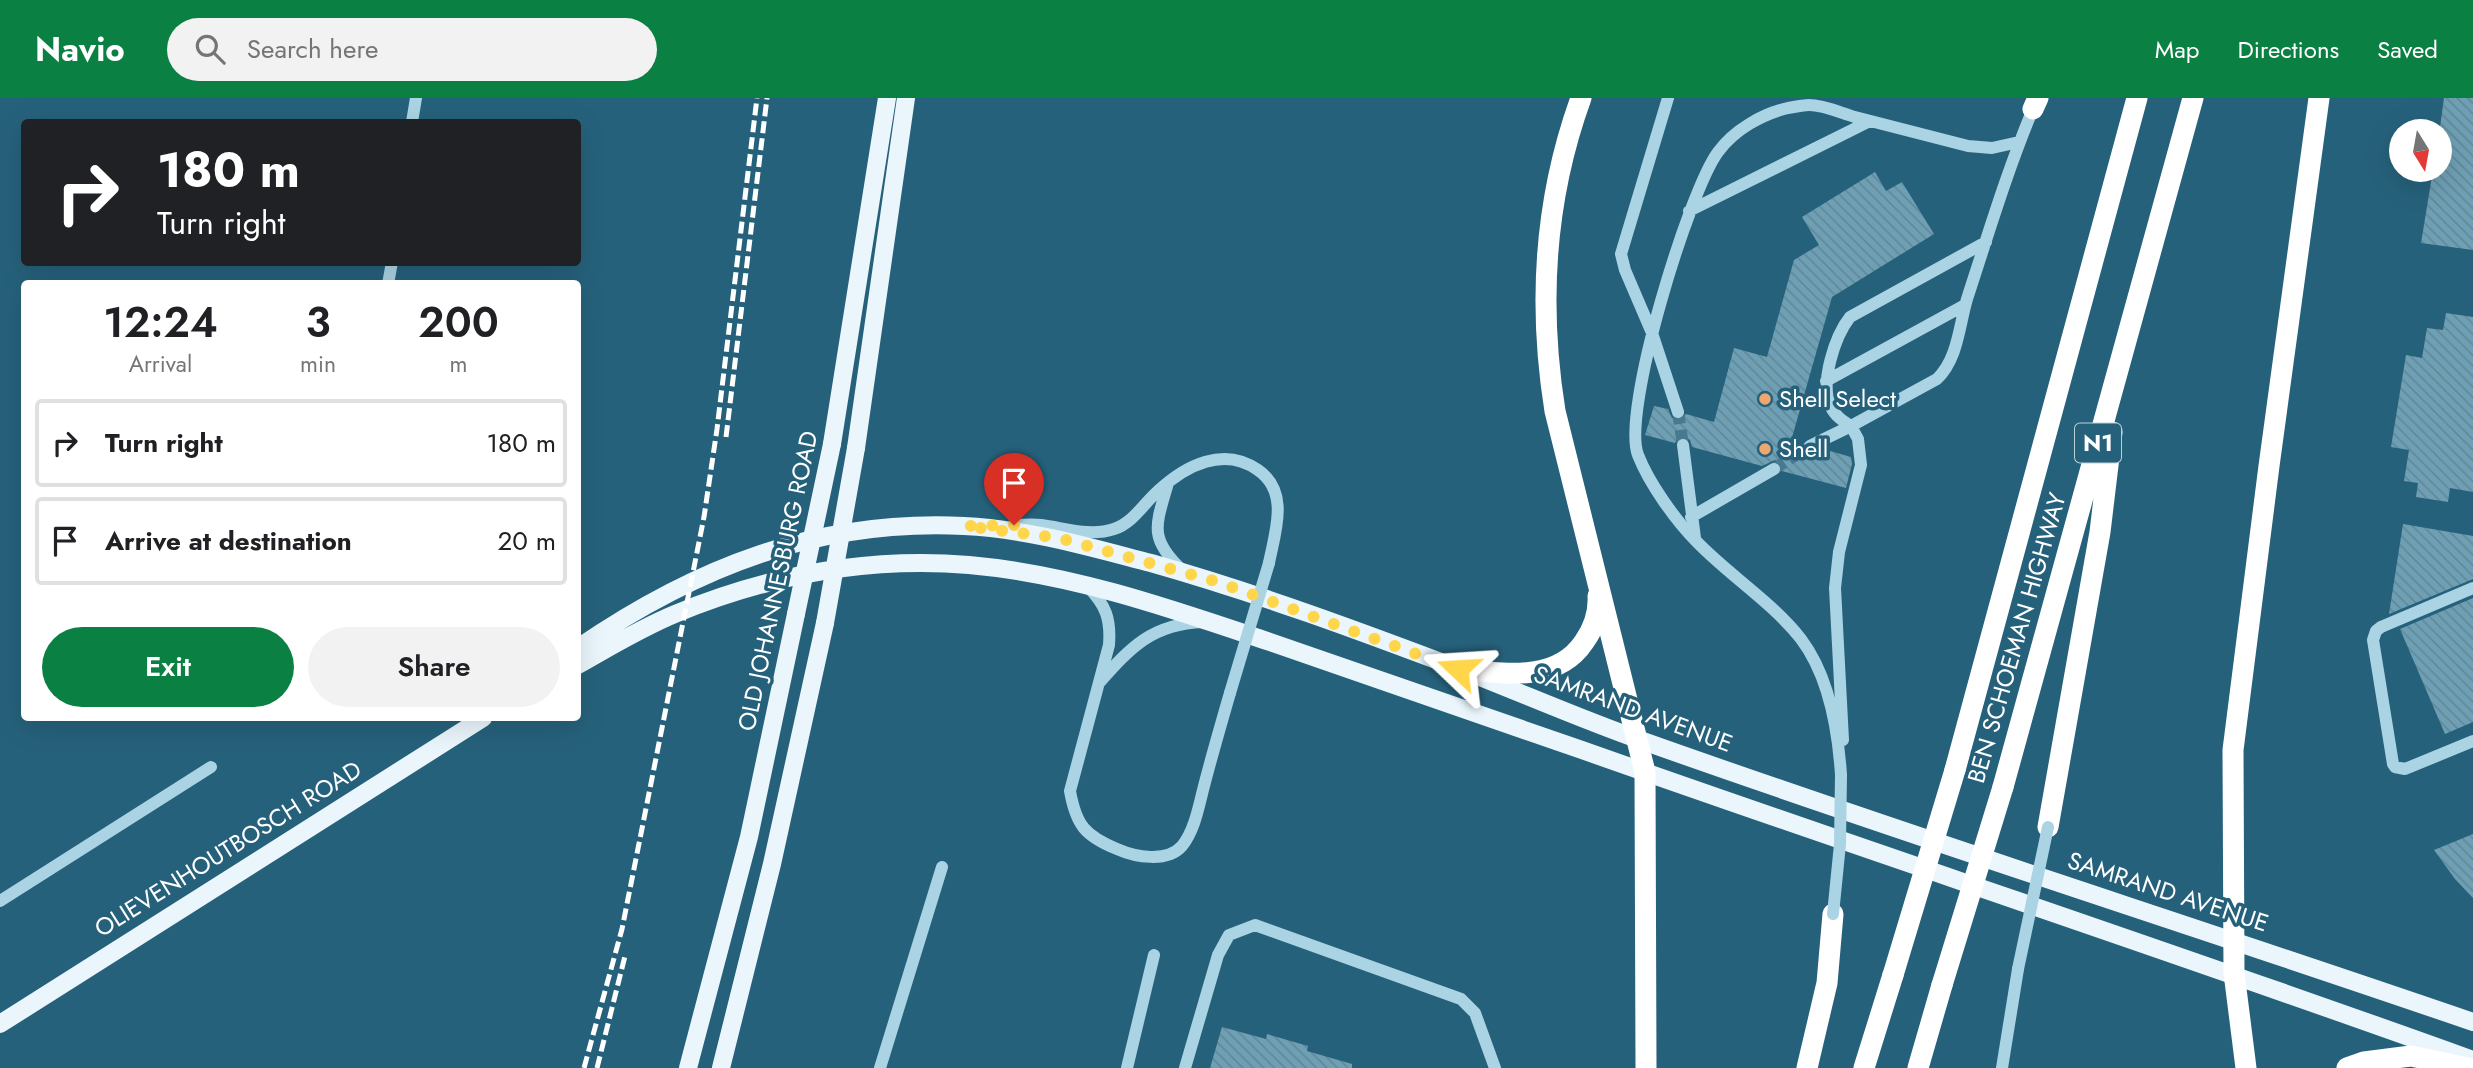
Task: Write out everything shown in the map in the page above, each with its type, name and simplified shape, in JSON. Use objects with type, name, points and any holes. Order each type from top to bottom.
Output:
[{"type":"highway","points":[[1581,98],[1559,174],[1550,224],[1544,307],[1547,361],[1555,411],[1645,772],[1646,1068]]},
{"type":"highway","name":"BEN SCHOEMAN HIGHWAY","points":[[1864,1068],[1955,770],[2137,98]]},
{"type":"highway","name":"BEN SCHOEMAN HIGHWAY","points":[[1918,1068],[2003,787],[2193,98]]},
{"type":"highway","points":[[2246,1068],[2234,974],[2233,750],[2319,98]]},
{"type":"highway","points":[[2048,827],[2100,532],[2121,360]]},
{"type":"highway","points":[[1458,669],[1512,674],[1537,672],[1558,665],[1577,653],[1591,632],[1599,608],[1597,574]]},
{"type":"highway","points":[[1807,1068],[1827,983],[1833,914]]},
{"type":"highway","points":[[2347,1068],[2364,1062],[2411,1056],[2468,1068]]},
{"type":"main road","name":"OLD JOHANNESBURG ROAD","points":[[688,1068],[749,837],[832,444],[887,98]]},
{"type":"main road","name":"OLD JOHANNESBURG ROAD","points":[[721,1068],[772,864],[825,623],[856,448],[906,98]]},
{"type":"main road","name":"SAMRAND AVENUE","points":[[581,646],[651,603],[694,582],[727,566],[793,543],[871,528],[965,526],[1059,538],[1215,581],[1458,669],[1639,740],[2473,1022]]},
{"type":"main road","points":[[581,663],[672,615],[740,589],[850,566],[895,563],[966,565],[1028,572],[1086,584],[1210,622],[2234,974],[2473,1060]]},
{"type":"main road","name":"OLIEVENHOUTBOSCH ROAD","points":[[0,1024],[478,721]]},
{"type":"street","points":[[412,119],[415,98]]},
{"type":"street","points":[[1668,98],[1621,254],[1625,270],[1652,333],[1678,412]]},
{"type":"street","points":[[1788,98],[1968,146],[1992,148],[2019,142]]},
{"type":"street","points":[[1810,446],[1937,379],[1946,371],[2019,142],[2036,104]]},
{"type":"street","points":[[1810,105],[1771,113],[1754,121],[1718,150],[1704,174],[1689,211],[1652,333],[1634,432],[1636,450],[1653,483],[1696,541],[1784,620],[1803,642],[1821,675],[1829,697],[1841,773]]},
{"type":"street","points":[[1689,211],[1870,121]]},
{"type":"street","points":[[1833,914],[1840,844],[1843,719],[1836,568],[1861,465],[1858,439],[1851,426],[1836,416],[1830,406],[1826,382],[1839,334],[1850,317],[1986,242]]},
{"type":"street","points":[[1826,382],[1965,305]]},
{"type":"street","points":[[1684,445],[1696,541]]},
{"type":"street","points":[[965,526],[1038,525],[1102,532],[1126,523],[1168,483],[1191,466],[1214,459],[1242,462],[1266,476],[1275,490],[1279,511],[1269,563],[1193,824],[1181,847],[1159,857],[1129,854],[1087,834],[1073,808],[1070,791],[1109,645],[1111,624],[1100,599],[1086,584]]},
{"type":"street","points":[[1691,517],[1773,469]]},
{"type":"street","points":[[1168,483],[1157,534],[1164,553],[1184,573]]},
{"type":"street","points":[[2473,588],[2381,626],[2373,640],[2395,767],[2405,769],[2473,741]]},
{"type":"street","points":[[1097,686],[1129,650],[1151,634],[1190,623],[1210,622]]},
{"type":"street","points":[[0,901],[211,767]]},
{"type":"street","points":[[2002,1068],[2018,969],[2048,827]]},
{"type":"street","points":[[880,1068],[942,867]]},
{"type":"street","points":[[1185,1068],[1218,955],[1228,934],[1255,925],[1461,999],[1475,1013],[1495,1068]]},
{"type":"street","points":[[1127,1068],[1154,955]]},
{"type":"building","points":[[2444,98],[2473,98],[2473,250],[2421,243],[2431,182],[2452,182],[2452,119],[2441,119]]},
{"type":"building","points":[[1875,172],[1886,191],[1902,182],[1934,234],[1832,297],[1791,441],[1802,444],[1803,450],[1809,455],[1823,449],[1851,457],[1852,464],[1846,488],[1782,471],[1781,464],[1775,460],[1762,466],[1692,447],[1686,437],[1678,438],[1675,443],[1645,435],[1654,406],[1668,409],[1676,420],[1681,420],[1686,414],[1714,422],[1734,348],[1767,357],[1794,260],[1819,245],[1802,217]]},
{"type":"building","points":[[2446,313],[2473,317],[2473,492],[2450,488],[2448,502],[2416,497],[2418,483],[2404,481],[2409,450],[2391,447],[2406,355],[2422,358],[2427,328],[2443,330]]},
{"type":"building","points":[[2403,524],[2473,536],[2473,579],[2389,614]]},
{"type":"building","points":[[2473,598],[2473,722],[2445,734],[2400,629]]},
{"type":"building","points":[[2473,834],[2473,898],[2434,850]]},
{"type":"building","points":[[1222,1027],[1266,1039],[1267,1034],[1308,1046],[1307,1051],[1352,1064],[1352,1068],[1210,1068]]},
{"type":"tunnel","points":[[1678,412],[1683,445]]},
{"type":"tunnel","points":[[1774,469],[1810,446]]},
{"type":"railway","points":[[584,1068],[622,929],[704,517],[757,98]]},
{"type":"railway","points":[[726,437],[767,98]]},
{"type":"railway","points":[[597,1068],[625,956]]},
{"type":"place","name":"Shell Select","points":[[1765,399]]},
{"type":"place","name":"Shell","points":[[1765,449]]},
{"type":"route","points":[[1014,525],[965,526],[1059,538],[1215,581],[1458,669]]}]
